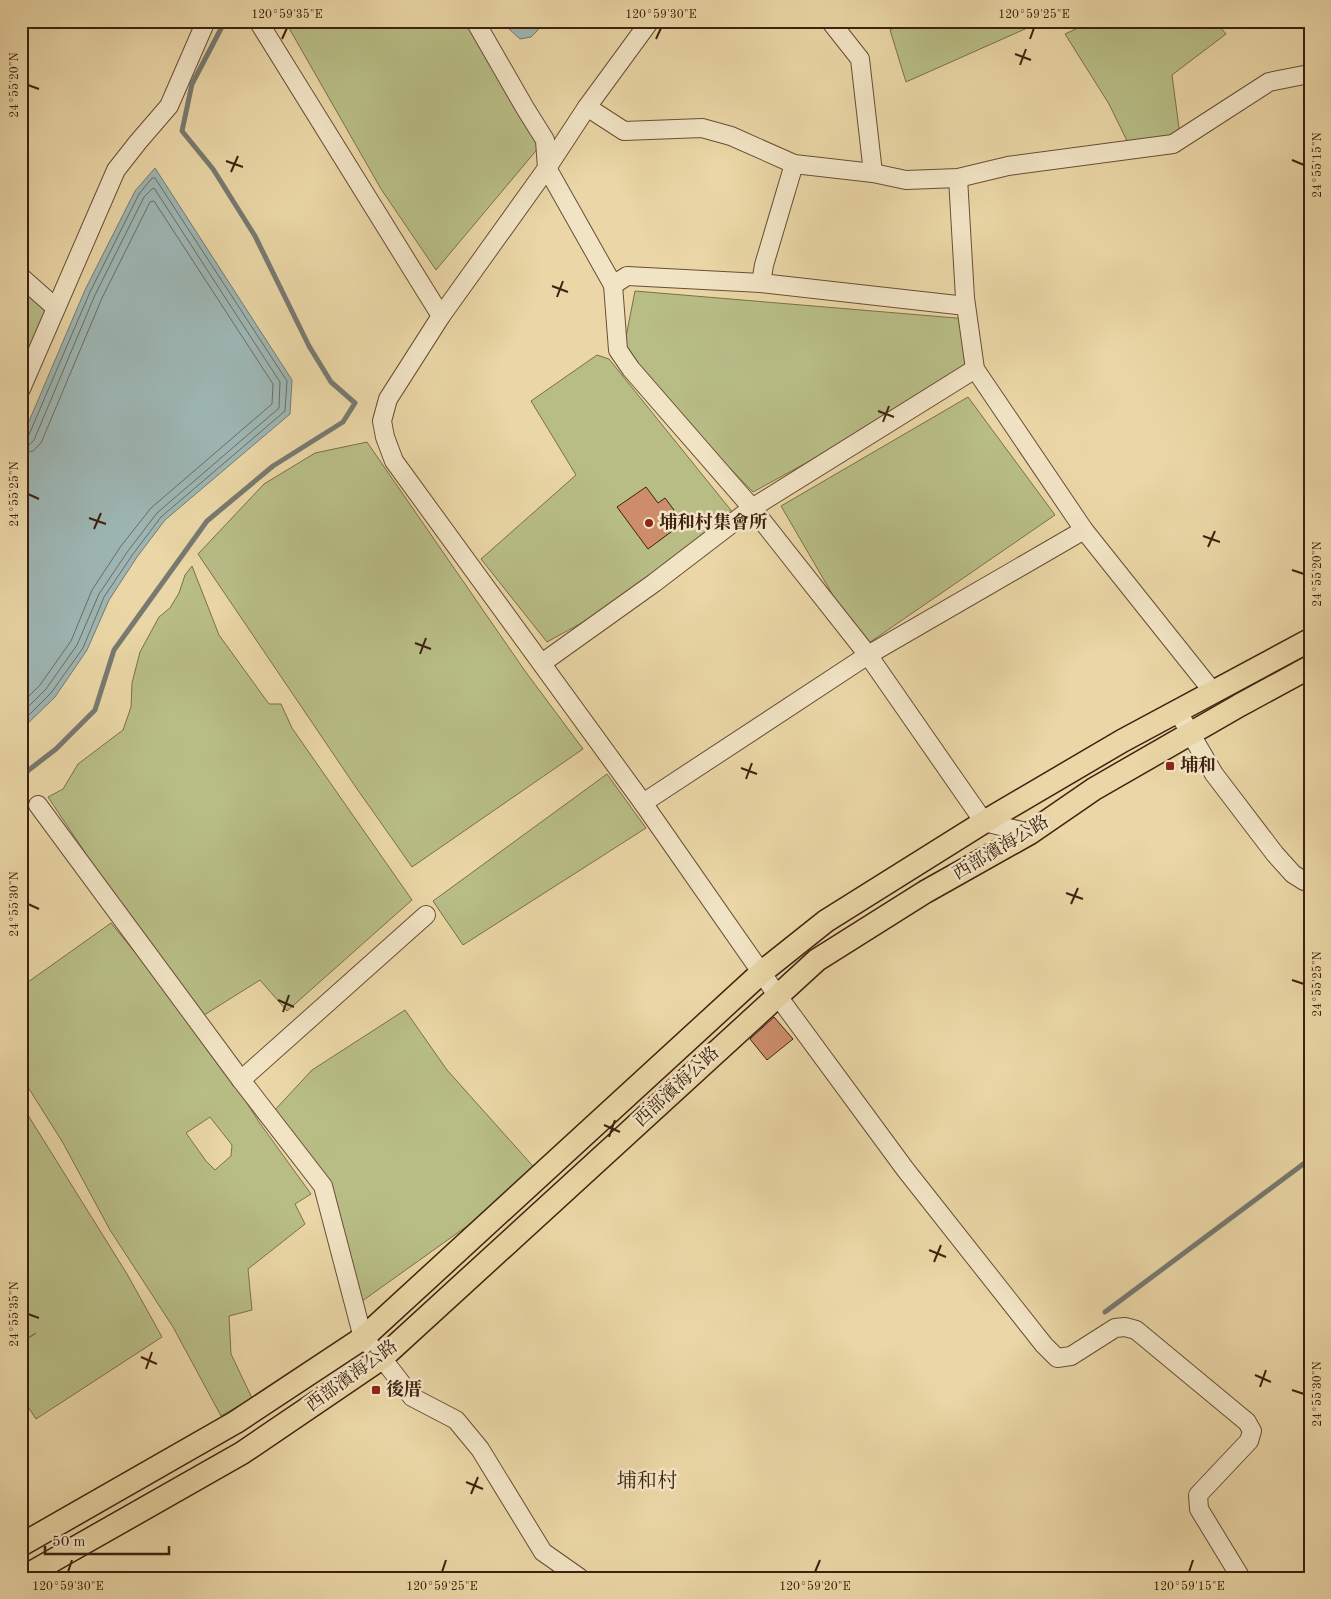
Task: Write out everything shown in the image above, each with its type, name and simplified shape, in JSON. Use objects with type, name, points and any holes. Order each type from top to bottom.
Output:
[{"type":"main road","name":"西部濱海公路","points":[[21,1545],[236,1422],[363,1338],[762,972],[826,922],[984,822],[1122,741],[1310,640]]},
{"type":"main road","name":"西部濱海公路","points":[[23,1576],[242,1453],[382,1358],[816,960],[925,892],[1030,833],[1094,789],[1190,733],[1310,667]]},
{"type":"street","points":[[21,388],[116,170],[169,106],[206,21]]},
{"type":"street","points":[[258,21],[441,316]]},
{"type":"street","points":[[475,21],[524,108],[545,140],[547,168],[613,285],[618,350],[630,368],[752,508],[868,655],[984,822],[1030,833]]},
{"type":"street","points":[[650,21],[587,107],[547,168],[441,316],[388,399],[382,421],[385,437],[394,461],[542,663],[777,994],[905,1169],[1044,1345],[1058,1358],[1071,1356],[1115,1328],[1125,1327],[1136,1330],[1248,1422],[1252,1431],[1249,1441],[1198,1495],[1199,1509],[1241,1578]]},
{"type":"street","points":[[830,21],[860,59],[873,173]]},
{"type":"street","points":[[587,107],[624,130],[702,128],[731,136],[794,164],[873,173],[906,180],[958,178],[1008,166],[1173,144],[1269,82],[1304,75],[1310,76]]},
{"type":"street","points":[[761,283],[764,265],[794,164]]},
{"type":"street","points":[[958,178],[966,306],[975,369],[1084,530],[1214,693]]},
{"type":"street","points":[[613,285],[626,276],[761,283],[966,306]]},
{"type":"street","points":[[21,277],[56,308]]},
{"type":"street","points":[[542,663],[654,583],[752,508],[975,369]]},
{"type":"street","points":[[643,803],[868,655],[1084,530]]},
{"type":"street","points":[[1178,712],[1214,774],[1275,854],[1298,877],[1304,881],[1310,879]]},
{"type":"street","points":[[38,805],[241,1080],[323,1186],[363,1338],[382,1358],[412,1397],[456,1420],[480,1449],[543,1552],[580,1578]]},
{"type":"street","points":[[241,1080],[426,915]]},
{"type":"green space","points":[[285,21],[475,21],[545,140],[436,270],[381,189]]},
{"type":"green space","points":[[904,21],[1043,21],[906,82],[890,30]]},
{"type":"green space","points":[[1093,21],[1215,21],[1226,34],[1172,75],[1181,143],[1133,153],[1109,104],[1065,34]]},
{"type":"green space","points":[[21,279],[56,308],[21,388]]},
{"type":"green space","points":[[635,291],[968,319],[965,376],[753,492],[622,357]]},
{"type":"green space","points":[[597,355],[609,359],[734,514],[654,583],[547,642],[481,559],[576,475],[531,401]]},
{"type":"green space","points":[[968,397],[1055,515],[863,647],[781,506]]},
{"type":"green space","points":[[367,442],[525,671],[583,749],[412,867],[198,554],[264,484],[315,453]]},
{"type":"green space","points":[[192,566],[219,635],[269,704],[281,704],[292,728],[412,900],[287,1011],[260,980],[201,1017],[96,869],[48,797],[63,789],[78,764],[123,730],[131,707],[132,683],[140,652],[159,617],[170,608],[179,593],[185,575]]},
{"type":"green space","points":[[607,774],[646,828],[463,945],[433,901]]},
{"type":"green space","points":[[111,923],[206,1039],[259,1122],[311,1194],[295,1204],[305,1224],[248,1269],[252,1310],[229,1316],[231,1354],[252,1398],[221,1416],[173,1327],[110,1230],[63,1143],[21,1076],[21,987]],"holes":[[[210,1117],[232,1145],[231,1156],[215,1170],[206,1161],[186,1133]]]},
{"type":"green space","points":[[405,1010],[447,1070],[540,1174],[358,1304],[325,1178],[273,1112],[312,1070]]},
{"type":"green space","points":[[21,1104],[127,1274],[162,1337],[36,1419],[21,1396],[21,1343],[36,1333],[21,1342]]},
{"type":"water","points":[[507,21],[538,21],[538,30],[531,37],[520,39],[509,29]]},
{"type":"water","points":[[155,168],[292,380],[290,414],[165,520],[137,557],[109,600],[87,650],[55,697],[21,730],[21,440],[85,290],[135,191]]},
{"type":"building","name":"埔和村集會所","points":[[646,487],[658,503],[665,498],[674,510],[665,516],[675,529],[648,549],[617,507]]},
{"type":"building","points":[[774,1017],[793,1039],[767,1060],[750,1039]]},
{"type":"waterway","points":[[21,776],[56,749],[95,710],[114,650],[207,521],[273,466],[343,422],[355,403],[331,382],[309,346],[255,236],[213,169],[182,131],[192,84],[225,21]]},
{"type":"waterway","points":[[1105,1312],[1310,1159]]},
{"type":"place","name":"埔和村集會所","points":[[649,523]]},
{"type":"place","name":"埔和","points":[[1170,766]]},
{"type":"place","name":"後厝","points":[[376,1390]]},
{"type":"district","name":"埔和村","points":[[647,1482]]}]
